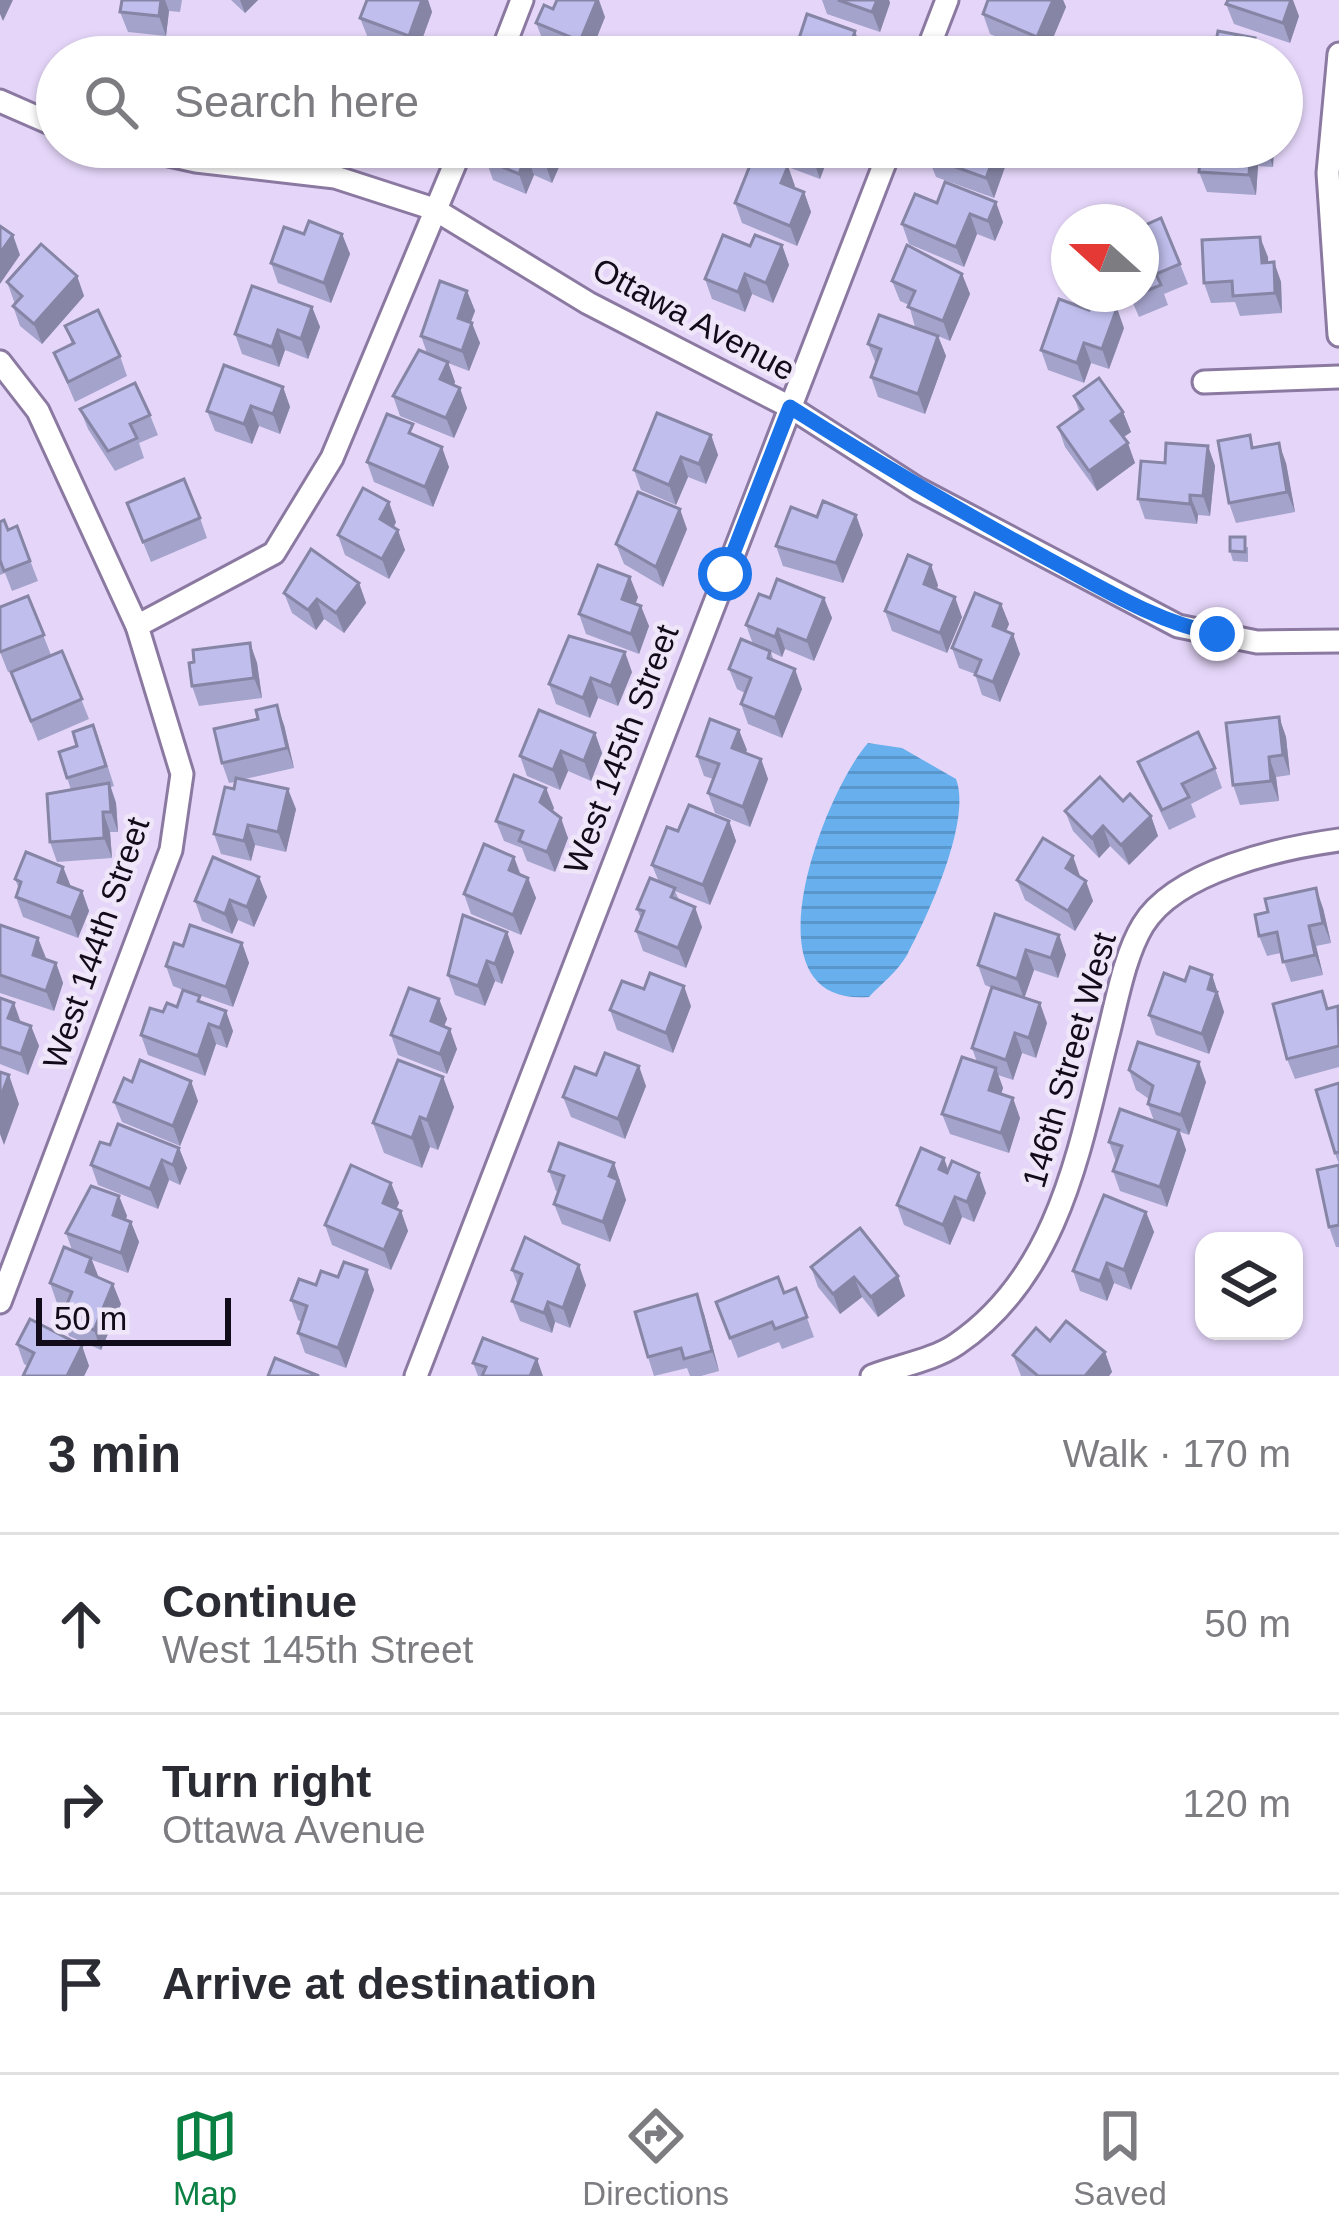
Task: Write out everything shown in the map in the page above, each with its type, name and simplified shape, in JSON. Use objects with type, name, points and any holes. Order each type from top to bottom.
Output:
[{"type":"street","points":[[508,36],[522,0]]},
{"type":"street","points":[[933,36],[947,0]]},
{"type":"street","points":[[1339,54],[1328,173],[1339,335]]},
{"type":"street","points":[[0,101],[36,117]]},
{"type":"street","name":"Ottawa Avenue","points":[[257,168],[335,177],[434,209],[588,303],[790,407],[918,489],[1178,626],[1257,642],[1339,641]]},
{"type":"street","points":[[137,626],[274,553],[332,458],[453,168]]},
{"type":"street","name":"West 145th Street","points":[[416,1376],[883,168]]},
{"type":"street","name":"West 144th Street","points":[[0,362],[38,411],[137,626],[182,774],[171,850],[0,1302]]},
{"type":"street","points":[[1204,382],[1339,377]]},
{"type":"street","name":"146th Street West","points":[[872,1376],[956,1345],[1023,1280],[1067,1197],[1112,1020],[1143,924],[1197,879],[1274,848],[1339,840]]},
{"type":"water","points":[[868,743],[902,748],[956,779],[959,797],[953,842],[926,917],[903,961],[869,997],[830,991],[808,968],[801,934],[804,892],[815,847],[850,768]]},
{"type":"building","points":[[122,0],[161,0],[159,16],[120,12]]},
{"type":"building","points":[[367,0],[422,0],[409,36],[360,18]]},
{"type":"building","points":[[557,0],[597,0],[582,36],[568,36],[536,23],[544,5],[553,9]]},
{"type":"building","points":[[838,0],[877,0],[872,12]]},
{"type":"building","points":[[988,0],[1053,0],[1037,36],[983,14]]},
{"type":"building","points":[[1228,0],[1291,0],[1283,23],[1226,4]]},
{"type":"building","points":[[807,14],[855,31],[853,36],[800,36]]},
{"type":"building","points":[[749,168],[787,168],[781,183],[804,192],[790,226],[735,203]]},
{"type":"building","points":[[958,168],[990,168],[986,178]]},
{"type":"building","points":[[1199,168],[1250,168],[1249,175],[1199,172]]},
{"type":"building","points":[[945,182],[996,202],[988,221],[970,214],[956,247],[902,224],[915,194],[937,203]]},
{"type":"building","points":[[1159,219],[1180,264],[1159,273]]},
{"type":"building","points":[[309,221],[342,234],[324,283],[271,263],[284,227],[304,234]]},
{"type":"building","points":[[0,226],[13,235],[0,253]]},
{"type":"building","points":[[723,235],[750,246],[755,235],[782,245],[766,283],[745,274],[738,292],[705,279]]},
{"type":"building","points":[[1260,237],[1262,263],[1274,262],[1275,293],[1233,296],[1232,281],[1204,283],[1202,240]]},
{"type":"building","points":[[41,244],[77,276],[34,324],[13,306],[22,296],[7,282]]},
{"type":"building","points":[[907,245],[962,274],[943,321],[908,307],[915,291],[892,281]]},
{"type":"building","points":[[440,281],[467,291],[458,318],[472,323],[462,351],[421,336]]},
{"type":"building","points":[[252,286],[312,307],[301,339],[278,330],[272,347],[235,334]]},
{"type":"building","points":[[98,310],[120,356],[68,382],[54,353],[74,343],[65,326]]},
{"type":"building","points":[[1054,312],[1116,312],[1102,349],[1084,343],[1077,363],[1041,350]]},
{"type":"building","points":[[879,315],[938,336],[918,394],[871,377],[881,349],[868,344]]},
{"type":"building","points":[[419,350],[448,362],[440,379],[460,388],[446,418],[393,396]]},
{"type":"building","points":[[224,365],[283,387],[273,414],[251,406],[244,424],[207,411]]},
{"type":"building","points":[[1099,378],[1123,412],[1111,421],[1128,443],[1089,471],[1058,427],[1083,409],[1074,396]]},
{"type":"building","points":[[135,383],[150,415],[130,424],[137,438],[108,451],[80,409]]},
{"type":"building","points":[[657,413],[711,435],[699,464],[681,457],[669,485],[634,470]]},
{"type":"building","points":[[387,414],[413,424],[409,433],[442,447],[425,487],[367,462]]},
{"type":"building","points":[[1250,435],[1252,448],[1279,443],[1287,492],[1229,503],[1218,441]]},
{"type":"building","points":[[1166,443],[1208,446],[1203,496],[1190,495],[1190,504],[1138,499],[1141,461],[1165,463]]},
{"type":"building","points":[[184,479],[200,518],[143,542],[127,503]]},
{"type":"building","points":[[363,488],[389,502],[380,519],[398,530],[382,559],[338,535]]},
{"type":"building","points":[[638,492],[680,509],[656,567],[616,544]]},
{"type":"building","points":[[823,501],[856,515],[836,563],[776,546],[791,507],[817,517]]},
{"type":"building","points":[[4,520],[8,530],[17,526],[30,561],[4,571],[0,522]]},
{"type":"building","points":[[1230,537],[1245,537],[1245,552],[1230,551]]},
{"type":"building","points":[[311,549],[359,583],[336,613],[317,599],[308,610],[284,593]]},
{"type":"building","points":[[908,555],[931,565],[924,584],[955,597],[940,633],[885,611]]},
{"type":"building","points":[[598,565],[630,577],[622,599],[641,606],[631,634],[579,614]]},
{"type":"building","points":[[777,579],[824,598],[807,641],[778,629],[775,637],[746,625],[759,594],[770,598]]},
{"type":"building","points":[[975,593],[1001,604],[993,626],[1013,634],[993,682],[975,675],[981,660],[952,648]]},
{"type":"building","points":[[28,596],[44,635],[0,652],[0,607]]},
{"type":"building","points":[[569,636],[625,652],[611,686],[591,678],[583,698],[549,684]]},
{"type":"building","points":[[741,639],[795,669],[775,718],[741,704],[751,678],[729,669]]},
{"type":"building","points":[[250,643],[254,678],[192,686],[189,663],[194,662],[193,650]]},
{"type":"building","points":[[62,651],[82,699],[31,721],[11,672]]},
{"type":"building","points":[[277,705],[287,748],[222,763],[214,729],[258,719],[256,710]]},
{"type":"building","points":[[539,710],[595,733],[584,761],[561,751],[553,770],[520,756]]},
{"type":"building","points":[[1279,717],[1283,755],[1269,757],[1271,781],[1233,785],[1226,723]]},
{"type":"building","points":[[710,719],[739,730],[732,748],[761,759],[743,807],[708,793],[719,764],[697,756]]},
{"type":"building","points":[[93,725],[106,766],[67,778],[59,752],[77,746],[73,732]]},
{"type":"building","points":[[1198,732],[1215,768],[1182,784],[1189,797],[1162,810],[1138,762]]},
{"type":"building","points":[[514,775],[546,788],[540,802],[561,818],[547,852],[519,841],[523,831],[496,821]]},
{"type":"building","points":[[1100,777],[1123,801],[1130,794],[1151,816],[1121,845],[1103,826],[1092,838],[1065,811]]},
{"type":"building","points":[[236,778],[288,789],[278,832],[248,825],[244,841],[214,834],[225,787],[234,789]]},
{"type":"building","points":[[109,783],[111,812],[103,812],[104,838],[50,842],[47,794]]},
{"type":"building","points":[[689,805],[729,821],[703,885],[652,865],[667,827],[678,831]]},
{"type":"building","points":[[1043,838],[1073,856],[1066,868],[1086,881],[1068,911],[1017,880]]},
{"type":"building","points":[[484,844],[514,857],[509,870],[528,878],[513,915],[464,894]]},
{"type":"building","points":[[26,852],[63,867],[58,882],[82,891],[71,918],[16,897],[21,882],[15,879]]},
{"type":"building","points":[[213,857],[259,877],[247,907],[230,900],[225,914],[195,901]]},
{"type":"building","points":[[650,878],[675,888],[671,897],[695,907],[678,948],[636,931],[644,911],[637,909]]},
{"type":"building","points":[[1316,888],[1323,923],[1309,926],[1315,955],[1283,962],[1277,932],[1259,936],[1255,915],[1268,912],[1265,899]]},
{"type":"building","points":[[995,914],[1059,935],[1051,958],[1026,950],[1017,979],[978,965]]},
{"type":"building","points":[[463,915],[507,932],[495,964],[487,961],[478,986],[448,975]]},
{"type":"building","points":[[0,925],[38,938],[33,955],[56,963],[46,991],[0,975]]},
{"type":"building","points":[[190,925],[242,943],[226,987],[166,966],[174,943],[183,946]]},
{"type":"building","points":[[1190,967],[1212,975],[1208,989],[1217,992],[1202,1034],[1149,1015],[1164,973],[1185,981]]},
{"type":"building","points":[[650,973],[684,986],[666,1033],[610,1010],[622,981],[644,989]]},
{"type":"building","points":[[992,987],[1040,1003],[1029,1038],[1015,1033],[1006,1060],[972,1048]]},
{"type":"building","points":[[409,988],[439,999],[431,1021],[450,1029],[440,1054],[391,1035]]},
{"type":"building","points":[[183,990],[226,1011],[220,1028],[209,1024],[198,1056],[141,1035],[150,1008],[163,1012],[167,1003],[177,1007]]},
{"type":"building","points":[[1322,991],[1327,1009],[1338,1006],[1339,1046],[1287,1059],[1273,1004]]},
{"type":"building","points":[[0,998],[14,1003],[8,1018],[31,1026],[21,1054],[0,1047]]},
{"type":"building","points":[[1138,1042],[1199,1062],[1181,1115],[1148,1104],[1153,1086],[1129,1070]]},
{"type":"building","points":[[605,1053],[639,1066],[618,1119],[563,1097],[575,1067],[596,1075]]},
{"type":"building","points":[[962,1057],[996,1068],[989,1090],[1013,1098],[1001,1133],[942,1114]]},
{"type":"building","points":[[140,1060],[191,1081],[173,1126],[114,1102],[124,1078],[132,1082]]},
{"type":"building","points":[[398,1060],[443,1077],[427,1120],[420,1117],[412,1138],[373,1123]]},
{"type":"building","points":[[0,1072],[9,1075],[0,1098]]},
{"type":"building","points":[[1339,1083],[1339,1152],[1335,1153],[1316,1090]]},
{"type":"building","points":[[1120,1109],[1179,1130],[1160,1187],[1113,1171],[1122,1146],[1109,1142]]},
{"type":"building","points":[[118,1124],[179,1148],[173,1165],[162,1160],[150,1189],[91,1165],[100,1142],[110,1145]]},
{"type":"building","points":[[559,1143],[614,1163],[609,1176],[618,1180],[603,1222],[554,1204],[564,1176],[549,1171]]},
{"type":"building","points":[[921,1148],[944,1158],[939,1169],[947,1173],[952,1161],[979,1173],[967,1202],[955,1197],[943,1225],[897,1205]]},
{"type":"building","points":[[351,1165],[391,1183],[383,1203],[401,1211],[384,1250],[325,1225]]},
{"type":"building","points":[[1339,1165],[1339,1225],[1329,1227],[1317,1170]]},
{"type":"building","points":[[91,1186],[119,1196],[113,1215],[131,1222],[121,1253],[66,1233]]},
{"type":"building","points":[[1104,1195],[1146,1212],[1124,1270],[1107,1263],[1100,1281],[1073,1271]]},
{"type":"building","points":[[860,1228],[898,1276],[871,1297],[854,1277],[833,1294],[811,1267]]},
{"type":"building","points":[[525,1237],[579,1265],[563,1308],[548,1302],[544,1313],[512,1301],[522,1274],[512,1270]]},
{"type":"building","points":[[64,1247],[91,1258],[86,1272],[113,1284],[94,1330],[62,1316],[72,1292],[50,1283]]},
{"type":"building","points":[[344,1262],[367,1270],[338,1348],[298,1333],[307,1306],[291,1300],[299,1279],[316,1285],[321,1271],[338,1277]]},
{"type":"building","points":[[778,1277],[784,1293],[796,1288],[807,1317],[775,1329],[772,1322],[730,1338],[716,1302]]},
{"type":"building","points":[[697,1294],[712,1351],[684,1359],[681,1348],[648,1357],[635,1312]]},
{"type":"building","points":[[30,1319],[82,1346],[67,1376],[23,1376],[34,1353],[17,1344]]},
{"type":"building","points":[[1066,1321],[1105,1352],[1085,1376],[1038,1376],[1013,1355],[1036,1328],[1050,1341]]},
{"type":"building","points":[[483,1338],[537,1359],[530,1376],[482,1376],[486,1367],[473,1363]]},
{"type":"building","points":[[275,1358],[319,1376],[268,1376]]},
{"type":"route","points":[[725,574],[790,407],[918,489],[1085,579],[1178,626],[1217,634]]}]
